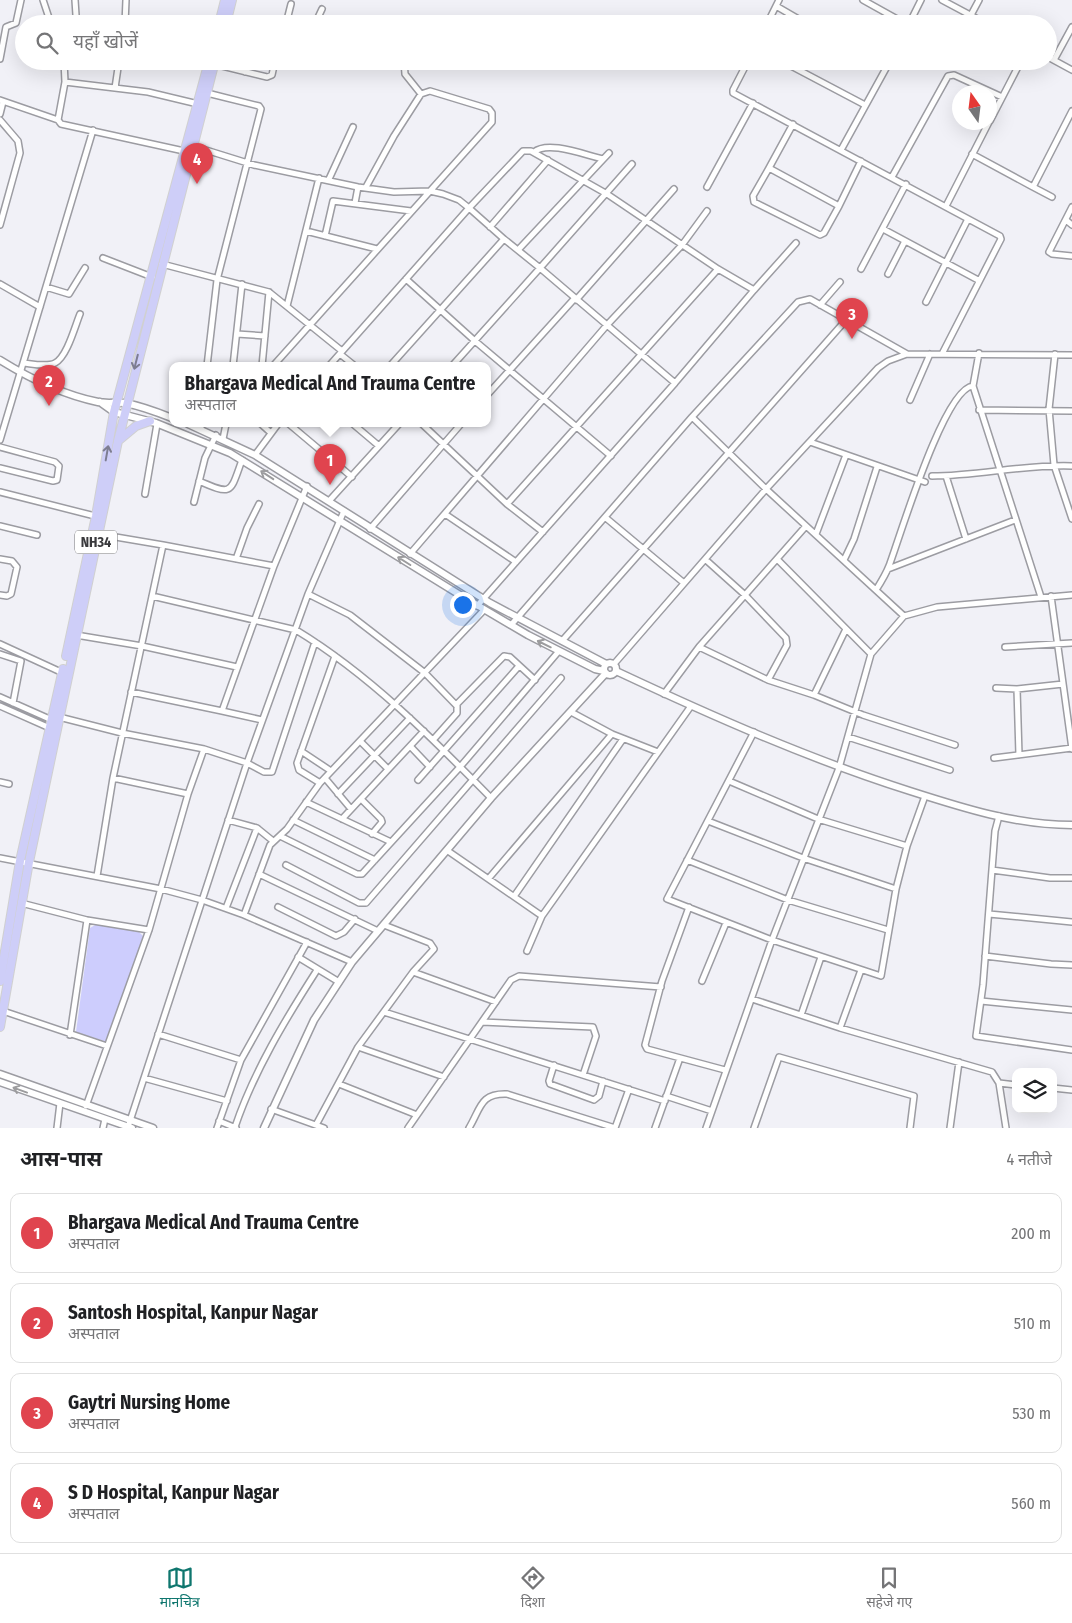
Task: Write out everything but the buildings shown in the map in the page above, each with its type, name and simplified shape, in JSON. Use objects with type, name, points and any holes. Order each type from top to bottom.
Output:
[{"type":"highway","points":[[221,15],[225,0]]},
{"type":"highway","points":[[228,15],[232,0]]},
{"type":"highway","name":"NH34","points":[[65,673],[76,635],[98,534],[116,402],[152,278],[184,152],[210,70]]},
{"type":"highway","name":"NH34","points":[[0,981],[24,861],[99,516],[211,70]]},
{"type":"highway","points":[[118,441],[136,426],[154,422]]},
{"type":"highway","name":"NH34","points":[[0,1027],[20,903],[24,861]]},
{"type":"street","points":[[18,15],[22,0]]},
{"type":"street","points":[[43,0],[49,15]]},
{"type":"street","points":[[75,0],[76,15]]},
{"type":"street","points":[[125,15],[126,0]]},
{"type":"street","points":[[772,15],[779,0]]},
{"type":"street","points":[[863,0],[892,15]]},
{"type":"street","points":[[875,6],[878,0]]},
{"type":"street","points":[[913,15],[921,0]]},
{"type":"street","points":[[942,0],[971,15],[980,0]]},
{"type":"street","points":[[288,15],[291,4]]},
{"type":"street","points":[[776,6],[792,15]]},
{"type":"street","points":[[319,15],[322,9]]},
{"type":"street","points":[[0,59],[6,27],[15,23]]},
{"type":"street","points":[[1057,54],[1072,26]]},
{"type":"street","points":[[1057,62],[1072,70]]},
{"type":"street","points":[[58,120],[65,82],[64,70]]},
{"type":"street","points":[[115,88],[118,70]]},
{"type":"street","points":[[239,70],[269,77],[272,70]]},
{"type":"street","points":[[405,70],[405,74],[421,94]]},
{"type":"street","points":[[743,70],[732,92],[860,161],[892,176],[1001,237],[942,354]]},
{"type":"street","points":[[799,70],[865,105]]},
{"type":"street","points":[[841,150],[885,70]]},
{"type":"street","points":[[997,107],[1016,70]]},
{"type":"street","points":[[892,176],[948,76],[954,75],[1002,97]]},
{"type":"street","points":[[65,82],[148,92],[198,104]]},
{"type":"street","points":[[276,362],[492,122],[493,116],[489,110],[430,91],[421,94],[394,136],[366,187]]},
{"type":"street","points":[[206,93],[261,107],[255,137],[217,280],[207,362]]},
{"type":"street","points":[[0,114],[1,101],[58,120],[61,124],[184,152]]},
{"type":"street","points":[[707,187],[753,103]]},
{"type":"street","points":[[1033,187],[1072,111]]},
{"type":"street","points":[[0,120],[18,141],[20,153],[0,225]]},
{"type":"street","points":[[793,124],[753,196],[754,202],[820,235],[824,233],[839,206],[860,161]]},
{"type":"street","points":[[328,179],[353,127]]},
{"type":"street","points":[[0,440],[93,130]]},
{"type":"street","points":[[946,206],[985,130]]},
{"type":"street","points":[[193,146],[247,163],[358,187],[394,192],[430,191],[458,200],[676,383]]},
{"type":"street","points":[[534,152],[539,148],[551,146],[603,159]]},
{"type":"street","points":[[332,362],[523,150],[534,152],[583,180],[718,269],[754,290]]},
{"type":"street","points":[[518,250],[609,153]]},
{"type":"street","points":[[972,154],[1052,197]]},
{"type":"street","points":[[490,227],[548,160]]},
{"type":"street","points":[[456,362],[632,164]]},
{"type":"street","points":[[769,168],[839,206]]},
{"type":"street","points":[[287,306],[319,178]]},
{"type":"street","points":[[861,270],[906,184]]},
{"type":"street","points":[[356,203],[358,187]]},
{"type":"street","points":[[491,391],[576,299],[674,188]]},
{"type":"street","points":[[325,236],[333,201],[411,211]]},
{"type":"street","points":[[1072,207],[1049,252],[1072,256]]},
{"type":"street","points":[[410,554],[607,325],[682,245],[707,211]]},
{"type":"street","points":[[926,302],[968,219]]},
{"type":"street","points":[[1066,220],[1072,225]]},
{"type":"street","points":[[883,228],[978,280]]},
{"type":"street","points":[[306,231],[377,249]]},
{"type":"street","points":[[394,362],[504,239]]},
{"type":"street","points":[[888,274],[905,241]]},
{"type":"street","points":[[244,915],[270,845],[293,820],[320,783],[425,673],[481,608],[483,599],[676,383],[796,243]]},
{"type":"street","points":[[103,258],[152,278]]},
{"type":"street","points":[[162,263],[217,280],[242,284],[269,292],[309,324],[351,362]]},
{"type":"street","points":[[46,287],[69,294],[85,268]]},
{"type":"street","points":[[508,504],[718,269]]},
{"type":"street","points":[[406,279],[475,341],[611,456]]},
{"type":"street","points":[[820,305],[840,282]]},
{"type":"street","points":[[0,284],[40,307]]},
{"type":"street","points":[[234,362],[242,284]]},
{"type":"street","points":[[262,362],[269,292]]},
{"type":"street","points":[[511,626],[692,417],[798,302],[810,299],[907,354]]},
{"type":"street","points":[[24,363],[55,363],[64,352],[80,314]]},
{"type":"street","points":[[562,641],[846,320]]},
{"type":"street","points":[[237,334],[265,336]]},
{"type":"street","points":[[979,353],[972,386],[1041,597]]},
{"type":"street","points":[[203,427],[307,486],[410,554],[516,618],[562,641],[606,669],[612,675],[615,668],[684,583],[878,368],[888,361],[907,354],[1072,354]]},
{"type":"street","points":[[910,400],[930,354]]},
{"type":"street","points":[[1055,354],[1049,409],[1054,465],[1072,519]]},
{"type":"street","points":[[0,360],[20,372],[52,386],[100,402],[114,412],[154,422],[211,444],[242,460],[511,626],[595,669],[615,668],[664,694],[839,768],[925,796],[998,816],[1028,822],[1072,824]]},
{"type":"street","points":[[876,590],[888,569],[924,462],[958,396],[963,390],[972,386]]},
{"type":"street","points":[[100,402],[126,404],[169,417]]},
{"type":"street","points":[[979,410],[1049,409],[1072,411]]},
{"type":"street","points":[[692,417],[766,490],[904,616]]},
{"type":"street","points":[[145,494],[154,422]]},
{"type":"street","points":[[194,502],[211,444],[220,437],[225,427]]},
{"type":"street","points":[[264,427],[271,433]]},
{"type":"street","points":[[255,455],[276,427]]},
{"type":"street","points":[[293,427],[352,477]]},
{"type":"street","points":[[357,427],[379,446]]},
{"type":"street","points":[[329,501],[397,427]]},
{"type":"street","points":[[425,427],[508,504],[543,532]]},
{"type":"street","points":[[370,529],[458,427]]},
{"type":"street","points":[[810,442],[877,467],[925,482]]},
{"type":"street","points":[[0,447],[55,462],[59,466],[57,480],[53,481],[0,468]]},
{"type":"street","points":[[816,534],[846,456]]},
{"type":"street","points":[[199,481],[221,491],[227,491],[233,486],[242,460]]},
{"type":"street","points":[[932,476],[1054,465],[1072,466]]},
{"type":"street","points":[[844,560],[854,538],[877,467]]},
{"type":"street","points":[[946,476],[966,539]]},
{"type":"street","points":[[222,711],[274,566],[307,486]]},
{"type":"street","points":[[0,492],[99,516]]},
{"type":"street","points":[[236,559],[247,528],[259,504]]},
{"type":"street","points":[[131,1125],[158,1034],[247,763],[308,594],[344,511]]},
{"type":"street","points":[[445,514],[516,562]]},
{"type":"street","points":[[606,518],[642,550],[684,583]]},
{"type":"street","points":[[888,569],[1015,520]]},
{"type":"street","points":[[0,526],[37,535]]},
{"type":"street","points":[[664,694],[699,647],[806,526]]},
{"type":"street","points":[[98,534],[274,566]]},
{"type":"street","points":[[97,876],[113,778],[163,545]]},
{"type":"street","points":[[0,559],[12,561],[17,567],[11,594],[7,596],[0,595]]},
{"type":"street","points":[[777,559],[871,654]]},
{"type":"street","points":[[706,560],[745,596],[787,641],[768,680]]},
{"type":"street","points":[[308,594],[342,609],[425,673],[457,705],[458,713],[433,740]]},
{"type":"street","points":[[706,1128],[772,940],[839,768],[871,654],[904,616],[937,607],[1072,595]]},
{"type":"street","points":[[152,596],[296,630],[335,656],[396,704],[491,798]]},
{"type":"street","points":[[994,758],[1072,748],[1051,596]]},
{"type":"street","points":[[814,695],[846,629]]},
{"type":"street","points":[[76,635],[142,646],[238,668]]},
{"type":"street","points":[[0,706],[55,724],[122,733],[204,749],[247,763],[264,772],[272,772],[315,642]]},
{"type":"street","points":[[1005,647],[1072,643]]},
{"type":"street","points":[[0,644],[65,673]]},
{"type":"street","points":[[699,647],[768,680],[814,695],[855,712],[955,745]]},
{"type":"street","points":[[280,836],[358,874],[365,872],[460,767],[559,651]]},
{"type":"street","points":[[0,654],[21,661],[14,703]]},
{"type":"street","points":[[320,783],[297,767],[335,656]]},
{"type":"street","points":[[457,705],[500,658],[510,657],[535,680]]},
{"type":"street","points":[[418,780],[519,666]]},
{"type":"street","points":[[264,1128],[271,1109],[314,1020],[352,962],[491,798],[571,712],[606,669]]},
{"type":"street","points":[[286,865],[359,904],[366,903],[561,678]]},
{"type":"street","points":[[996,688],[1017,689],[1072,685]]},
{"type":"street","points":[[1017,689],[1019,755]]},
{"type":"street","points":[[131,692],[262,720]]},
{"type":"street","points":[[0,697],[55,724]]},
{"type":"street","points":[[526,951],[542,916],[691,706]]},
{"type":"street","points":[[571,712],[612,734],[658,752]]},
{"type":"street","points":[[338,794],[410,718]]},
{"type":"street","points":[[342,819],[362,800],[424,731]]},
{"type":"street","points":[[754,732],[667,898],[772,940],[880,976],[896,889],[907,846],[925,796]]},
{"type":"street","points":[[489,878],[612,734]]},
{"type":"street","points":[[848,737],[950,770]]},
{"type":"street","points":[[515,895],[623,739]]},
{"type":"street","points":[[360,741],[388,769]]},
{"type":"street","points":[[410,746],[430,767]]},
{"type":"street","points":[[86,1106],[149,930],[188,794],[204,749]]},
{"type":"street","points":[[301,751],[331,772]]},
{"type":"street","points":[[113,778],[188,794]]},
{"type":"street","points":[[325,778],[351,809]]},
{"type":"street","points":[[729,781],[818,819],[907,846]]},
{"type":"street","points":[[0,782],[8,784]]},
{"type":"street","points":[[362,800],[381,818],[382,822],[372,834]]},
{"type":"street","points":[[306,802],[391,842]]},
{"type":"street","points":[[998,816],[977,1038],[1072,1050]]},
{"type":"street","points":[[228,820],[257,828],[273,841]]},
{"type":"street","points":[[293,820],[375,860]]},
{"type":"street","points":[[708,821],[803,858],[896,889]]},
{"type":"street","points":[[226,908],[257,828]]},
{"type":"street","points":[[448,850],[515,895],[538,915],[542,916]]},
{"type":"street","points":[[0,858],[24,861],[161,889],[202,900],[244,915],[352,962]]},
{"type":"street","points":[[687,860],[788,900],[888,930]]},
{"type":"street","points":[[992,870],[1050,878],[1072,878]]},
{"type":"street","points":[[259,874],[378,931]]},
{"type":"street","points":[[20,903],[87,920],[149,930]]},
{"type":"street","points":[[278,907],[336,936],[355,919]]},
{"type":"street","points":[[689,907],[661,987],[645,1045],[648,1049],[725,1070]]},
{"type":"street","points":[[989,914],[1072,922]]},
{"type":"street","points":[[70,1035],[87,920]]},
{"type":"street","points":[[702,981],[726,922]]},
{"type":"street","points":[[316,1125],[358,1047],[434,946],[430,942],[384,925]]},
{"type":"street","points":[[217,1128],[241,1060],[306,942]]},
{"type":"street","points":[[985,956],[1072,965]]},
{"type":"street","points":[[298,957],[339,982]]},
{"type":"street","points":[[801,1015],[821,957]]},
{"type":"street","points":[[219,1122],[235,1128],[244,1100],[279,1030],[317,970]]},
{"type":"street","points":[[840,1028],[861,970]]},
{"type":"street","points":[[413,972],[496,1002]]},
{"type":"street","points":[[408,1128],[511,980],[518,976],[661,987]]},
{"type":"street","points":[[752,999],[840,1028],[992,1072],[999,1083],[1006,1128]]},
{"type":"street","points":[[982,1001],[1072,1010]]},
{"type":"street","points":[[2,1011],[107,1046]]},
{"type":"street","points":[[384,1012],[629,1089],[712,1111]]},
{"type":"street","points":[[482,1022],[593,1028],[596,1036],[583,1075]]},
{"type":"street","points":[[158,1034],[241,1060]]},
{"type":"street","points":[[358,1047],[444,1077]]},
{"type":"street","points":[[754,1128],[779,1057],[914,1096],[910,1128]]},
{"type":"street","points":[[655,1128],[680,1058]]},
{"type":"street","points":[[950,1128],[958,1062]]},
{"type":"street","points":[[554,1066],[549,1081],[550,1084],[594,1100],[599,1096],[603,1081]]},
{"type":"street","points":[[0,1074],[105,1119],[154,1128]]},
{"type":"street","points":[[144,1078],[226,1100]]},
{"type":"street","points":[[0,1082],[60,1104],[86,1106],[131,1125]]},
{"type":"street","points":[[999,1083],[1012,1085]]},
{"type":"street","points":[[339,1084],[417,1115]]},
{"type":"street","points":[[1057,1088],[1072,1090]]},
{"type":"street","points":[[469,1128],[485,1099],[496,1094],[507,1094],[615,1128],[629,1089]]},
{"type":"street","points":[[57,1128],[60,1104]]},
{"type":"street","points":[[271,1109],[324,1128]]},
{"type":"street","points":[[103,1128],[105,1119]]},
{"type":"shaded area","points":[[97,924],[139,932],[143,936],[107,1042],[76,1032],[90,928]]},
{"type":"place","name":"S D Hospital, Kanpur Nagar","points":[[197,184]]},
{"type":"place","name":"Gaytri Nursing Home","points":[[852,339]]},
{"type":"place","name":"Santosh Hospital, Kanpur Nagar","points":[[49,406]]},
{"type":"place","name":"Bhargava Medical And Trauma Centre","points":[[330,485]]}]
